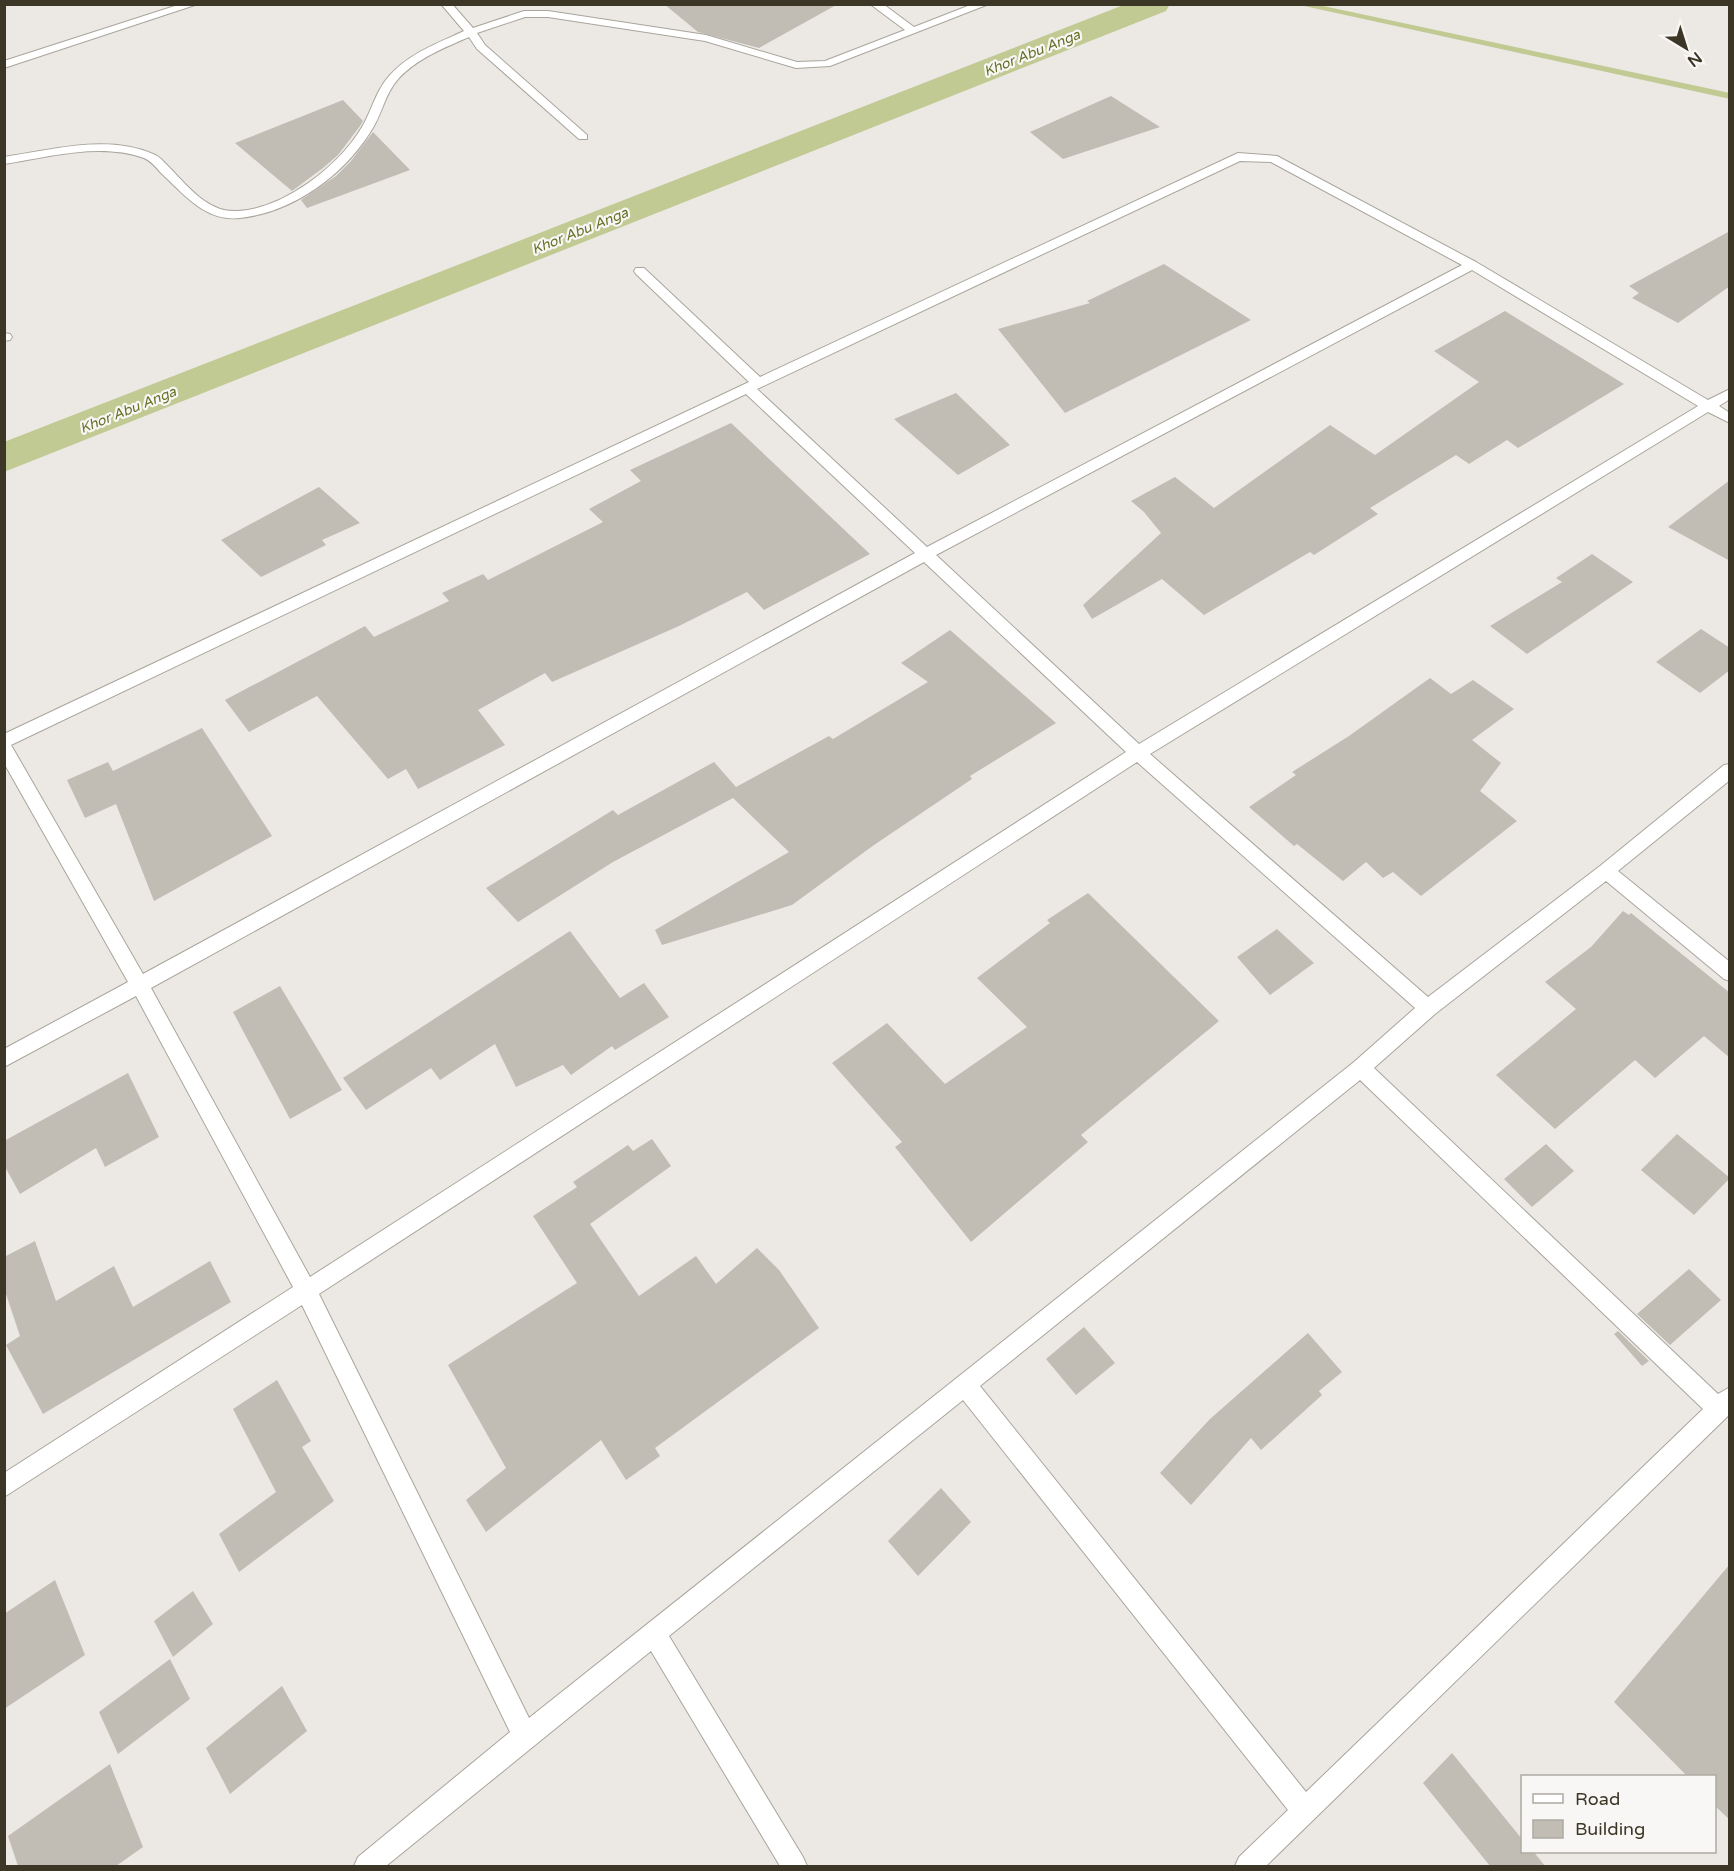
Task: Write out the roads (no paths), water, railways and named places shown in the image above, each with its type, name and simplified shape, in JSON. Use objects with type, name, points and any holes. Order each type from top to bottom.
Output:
[{"type":"street","points":[[152,4],[161,14]]},
{"type":"street","points":[[4,65],[193,4]]},
{"type":"street","points":[[446,4],[481,47],[583,137]]},
{"type":"street","points":[[548,14],[576,4]]},
{"type":"street","points":[[874,4],[912,30]]},
{"type":"street","points":[[4,161],[69,151],[112,149],[150,156],[204,209],[223,214],[254,213],[303,192],[322,179],[355,148],[369,124],[381,94],[396,75],[417,57],[471,32],[524,14],[548,14],[706,38],[796,65],[825,64],[984,4]]},
{"type":"street","points":[[4,741],[1238,157],[1258,156],[1273,159],[1472,265],[1730,419]]},
{"type":"street","points":[[4,1059],[926,554],[1472,265]]},
{"type":"street","points":[[640,271],[926,554],[1138,753],[1428,1008]]},
{"type":"street","points":[[4,1486],[1138,753],[1730,393]]},
{"type":"street","points":[[4,747],[140,986],[307,1292],[525,1736]]},
{"type":"street","points":[[367,1866],[525,1736],[1361,1068],[1428,1008],[1606,871],[1730,770]]},
{"type":"street","points":[[1606,871],[1730,973]]},
{"type":"street","points":[[1248,1866],[1724,1404],[1361,1068]]},
{"type":"street","points":[[965,1385],[1304,1810]]},
{"type":"street","points":[[654,1634],[794,1866]]},
{"type":"waterway","name":"Khor Abu Anga","points":[[4,458],[1155,4]]},
{"type":"waterway","points":[[1299,4],[1730,96]]}]
